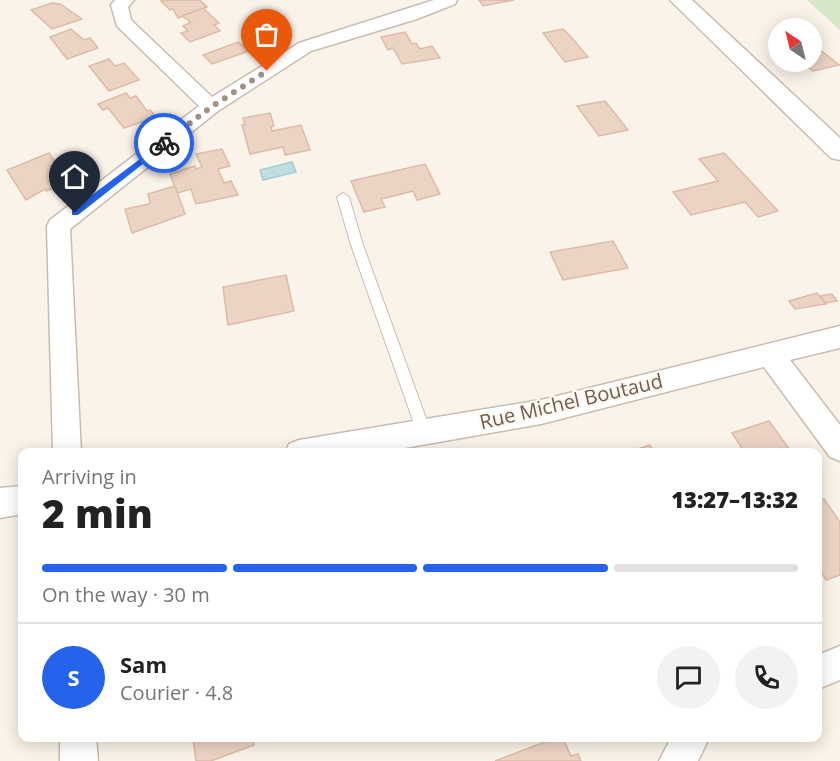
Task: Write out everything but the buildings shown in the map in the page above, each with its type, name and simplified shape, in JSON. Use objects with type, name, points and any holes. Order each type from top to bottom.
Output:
[{"type":"street","points":[[126,0],[119,5],[123,22],[211,107]]},
{"type":"street","points":[[67,448],[58,226],[211,107],[304,47],[411,15],[449,0]]},
{"type":"street","points":[[680,0],[840,152]]},
{"type":"street","name":"Rue Michel Boutaud","points":[[329,448],[541,412],[840,337]]},
{"type":"street","points":[[769,353],[840,448]]},
{"type":"street","points":[[0,503],[18,501]]},
{"type":"street","points":[[822,670],[840,663]]},
{"type":"street","points":[[78,742],[79,761]]},
{"type":"street","points":[[678,761],[689,742]]},
{"type":"lane","points":[[344,197],[357,245],[424,432]]},
{"type":"green space","points":[[807,0],[840,0],[840,30]]},
{"type":"water","points":[[292,162],[296,172],[263,180],[260,170]]},
{"type":"way so far","points":[[164,143],[211,107],[267,71]]},
{"type":"route","points":[[75,213],[164,143]]}]
